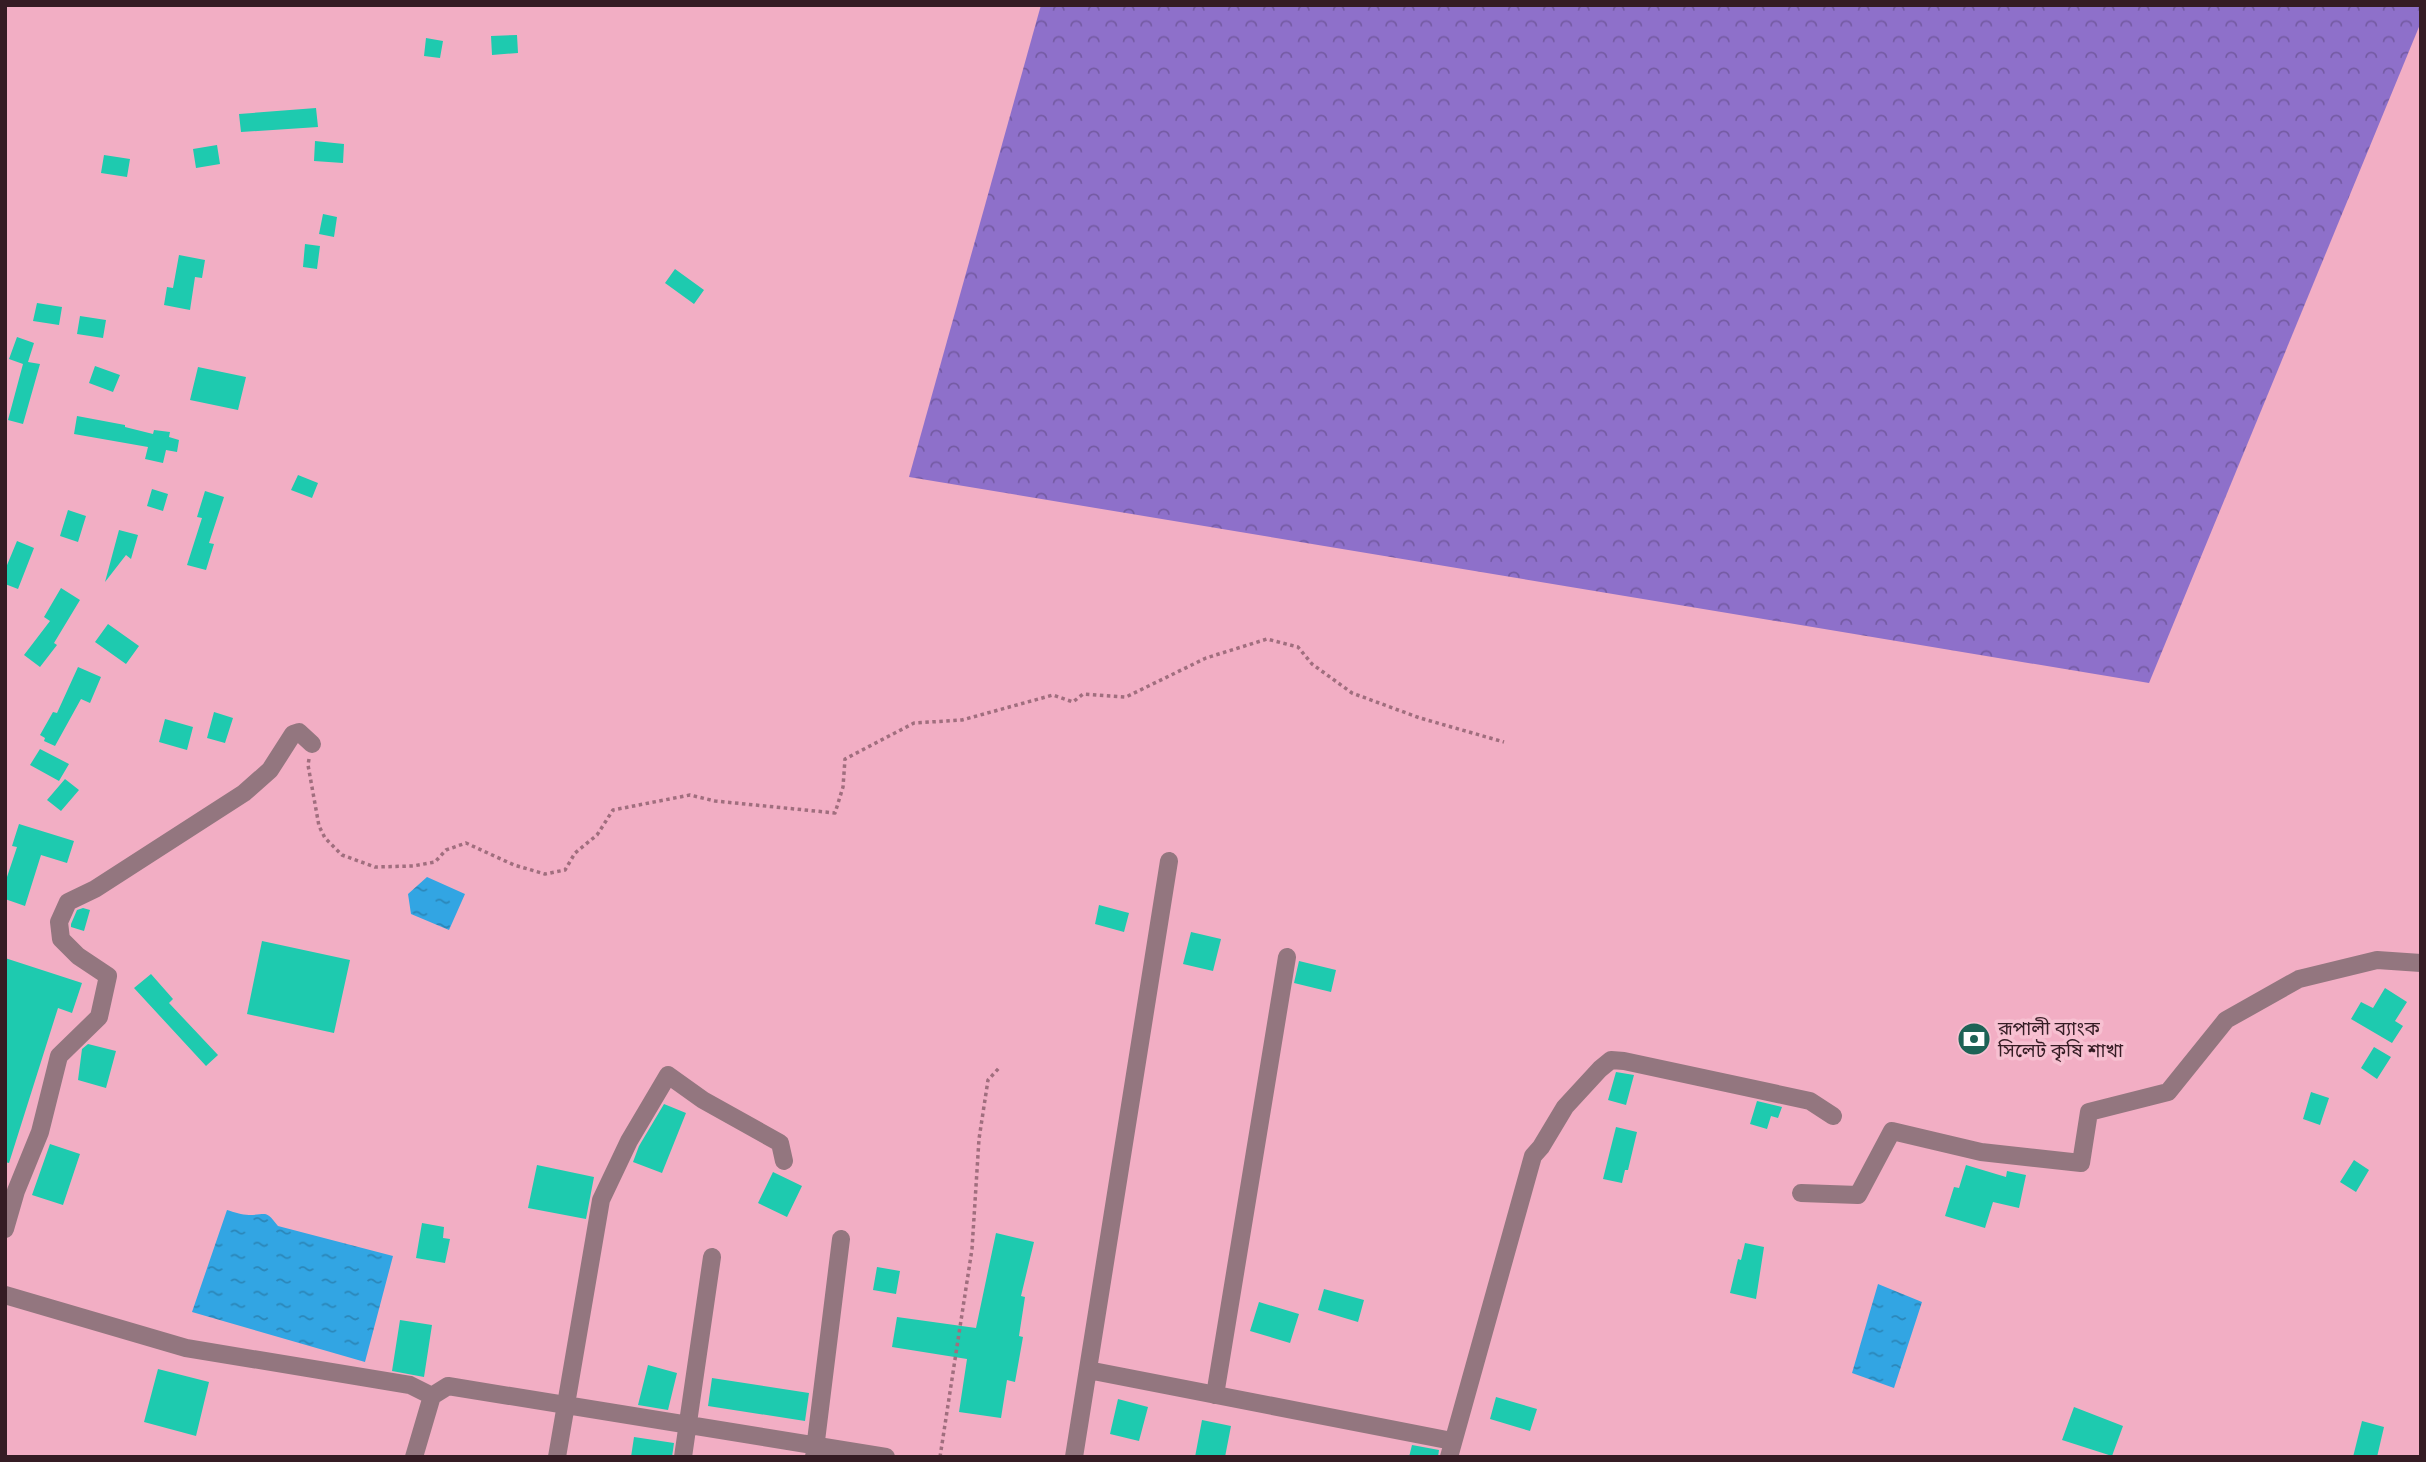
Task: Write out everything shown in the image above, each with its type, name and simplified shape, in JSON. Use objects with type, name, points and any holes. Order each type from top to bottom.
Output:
[{"type":"street","points":[[5,1229],[16,1191],[40,1132],[59,1056],[99,1017],[108,976],[78,956],[61,939],[59,922],[68,902],[95,888],[244,793],[271,770],[293,734],[299,732],[312,744]]},
{"type":"street","points":[[1074,1457],[1169,861]]},
{"type":"street","points":[[1215,1395],[1287,957]]},
{"type":"street","points":[[1801,1193],[1858,1195],[1892,1131],[1981,1152],[2081,1163],[2089,1112],[2168,1092],[2226,1020],[2299,979],[2378,960],[2421,963]]},
{"type":"street","points":[[1088,1370],[1215,1395],[1450,1449],[1533,1156],[1565,1107],[1600,1069],[1611,1060],[1624,1061],[1810,1101],[1833,1116]]},
{"type":"street","points":[[556,1457],[601,1200],[629,1141],[668,1075],[703,1100],[780,1143],[784,1161]]},
{"type":"street","points":[[815,1451],[841,1239]]},
{"type":"street","points":[[683,1457],[712,1257]]},
{"type":"street","points":[[5,1295],[187,1348],[410,1385],[432,1396]]},
{"type":"street","points":[[414,1457],[432,1396],[448,1386],[688,1426],[815,1451],[886,1457]]},
{"type":"path","points":[[312,744],[308,765],[319,826],[325,838],[342,855],[375,867],[413,866],[435,862],[446,850],[466,844],[514,865],[545,874],[565,870],[575,853],[597,835],[612,810],[690,795],[715,801],[835,813],[843,786],[845,759],[914,723],[962,720],[1053,695],[1073,702],[1083,694],[1126,697],[1206,658],[1267,639],[1298,647],[1312,664],[1352,692],[1420,718],[1504,742]]},
{"type":"path","points":[[940,1457],[972,1249],[979,1139],[988,1080],[999,1068]]},
{"type":"green space","points":[[1041,5],[2421,5],[2421,22],[2149,683],[909,477]]},
{"type":"water","points":[[427,877],[465,894],[449,930],[411,914],[408,894]]},
{"type":"water","points":[[227,1210],[246,1215],[265,1214],[278,1226],[393,1256],[365,1362],[192,1312]]},
{"type":"water","points":[[1878,1284],[1922,1302],[1894,1388],[1852,1373]]},
{"type":"building","points":[[517,35],[518,53],[492,55],[491,36]]},
{"type":"building","points":[[426,38],[443,41],[440,58],[424,56]]},
{"type":"building","points":[[316,108],[318,127],[241,132],[239,114]]},
{"type":"building","points":[[315,141],[344,144],[343,163],[314,161]]},
{"type":"building","points":[[217,145],[220,164],[196,168],[193,149]]},
{"type":"building","points":[[104,155],[130,159],[127,177],[101,173]]},
{"type":"building","points":[[323,214],[337,217],[334,237],[319,234]]},
{"type":"building","points":[[305,244],[320,246],[317,269],[303,267]]},
{"type":"building","points":[[179,255],[205,260],[202,278],[195,277],[190,310],[164,305],[167,287],[173,288]]},
{"type":"building","points":[[675,269],[704,290],[694,304],[665,283]]},
{"type":"building","points":[[37,303],[62,307],[59,325],[33,321]]},
{"type":"building","points":[[80,316],[106,320],[103,338],[77,334]]},
{"type":"building","points":[[17,337],[34,343],[28,362],[40,364],[23,424],[8,420],[23,364],[9,359]]},
{"type":"building","points":[[95,366],[120,375],[113,392],[89,383]]},
{"type":"building","points":[[198,367],[246,377],[238,410],[190,400]]},
{"type":"building","points":[[77,416],[125,425],[153,434],[154,430],[170,432],[169,437],[179,440],[177,452],[166,450],[163,463],[145,459],[148,447],[74,434]]},
{"type":"building","points":[[298,475],[318,483],[312,498],[291,490]]},
{"type":"building","points":[[152,489],[168,494],[163,511],[147,506]]},
{"type":"building","points":[[205,491],[224,497],[209,543],[214,544],[206,570],[187,565],[202,518],[197,517]]},
{"type":"building","points":[[68,510],[86,516],[78,542],[60,536]]},
{"type":"building","points":[[119,530],[138,535],[131,559],[126,555],[105,582]]},
{"type":"building","points":[[17,541],[34,548],[18,589],[5,584],[5,570]]},
{"type":"building","points":[[61,588],[80,600],[54,643],[57,645],[40,667],[24,655],[50,621],[44,617]]},
{"type":"building","points":[[108,624],[139,646],[126,664],[95,642]]},
{"type":"building","points":[[78,667],[101,677],[90,703],[81,699],[55,746],[44,741],[45,738],[40,735],[53,712],[57,713]]},
{"type":"building","points":[[214,712],[233,718],[225,743],[207,738]]},
{"type":"building","points":[[165,719],[193,727],[187,750],[159,742]]},
{"type":"building","points":[[40,749],[69,764],[59,781],[30,765]]},
{"type":"building","points":[[65,779],[79,790],[61,811],[47,800]]},
{"type":"building","points":[[19,824],[74,841],[67,863],[41,855],[25,906],[5,899],[5,883],[17,847],[12,846]]},
{"type":"building","points":[[1099,905],[1129,913],[1124,932],[1095,924]]},
{"type":"building","points":[[77,910],[90,910],[84,931],[71,927]]},
{"type":"building","points":[[1191,932],[1221,939],[1213,971],[1183,964]]},
{"type":"building","points":[[262,941],[350,960],[334,1033],[247,1014]]},
{"type":"building","points":[[5,958],[82,983],[72,1013],[58,1008],[9,1163],[5,1162]]},
{"type":"building","points":[[1299,961],[1336,970],[1331,992],[1294,983]]},
{"type":"building","points":[[151,974],[173,999],[169,1003],[218,1055],[206,1066],[134,988]]},
{"type":"building","points":[[2385,988],[2407,1002],[2395,1021],[2403,1026],[2392,1043],[2351,1019],[2361,1002],[2373,1008]]},
{"type":"building","points":[[88,1044],[116,1051],[106,1088],[78,1080],[82,1049]]},
{"type":"building","points":[[2374,1047],[2391,1057],[2377,1079],[2361,1068]]},
{"type":"building","points":[[1616,1072],[1634,1075],[1626,1105],[1608,1100]]},
{"type":"building","points":[[2311,1092],[2329,1098],[2320,1125],[2303,1119]]},
{"type":"building","points":[[1757,1101],[1782,1107],[1778,1118],[1771,1116],[1767,1129],[1750,1124]]},
{"type":"building","points":[[664,1104],[686,1113],[662,1173],[633,1162],[639,1146]]},
{"type":"building","points":[[1616,1127],[1637,1132],[1622,1183],[1603,1179]]},
{"type":"building","points":[[50,1144],[80,1154],[63,1205],[32,1195]]},
{"type":"building","points":[[2354,1160],[2369,1170],[2356,1192],[2340,1182]]},
{"type":"building","points":[[537,1165],[594,1177],[586,1219],[528,1208]]},
{"type":"building","points":[[1966,1165],[2006,1177],[2007,1171],[2026,1175],[2019,1208],[1993,1202],[1985,1228],[1945,1216],[1954,1187],[1959,1188]]},
{"type":"building","points":[[773,1172],[802,1186],[787,1217],[758,1203]]},
{"type":"building","points":[[422,1223],[444,1227],[443,1238],[450,1239],[445,1263],[416,1258]]},
{"type":"building","points":[[996,1233],[1034,1242],[1021,1296],[1025,1297],[1019,1336],[1023,1337],[1015,1382],[1007,1380],[1001,1418],[959,1412],[967,1359],[892,1347],[897,1317],[976,1328]]},
{"type":"building","points":[[1745,1243],[1764,1247],[1756,1299],[1730,1293],[1738,1259],[1741,1260]]},
{"type":"building","points":[[877,1267],[900,1271],[896,1294],[873,1290]]},
{"type":"building","points":[[1324,1289],[1364,1300],[1358,1322],[1318,1310]]},
{"type":"building","points":[[1259,1302],[1299,1314],[1290,1343],[1250,1331]]},
{"type":"building","points":[[400,1320],[432,1325],[424,1377],[392,1371]]},
{"type":"building","points":[[648,1365],[677,1373],[668,1410],[638,1405]]},
{"type":"building","points":[[158,1369],[209,1382],[196,1436],[144,1422]]},
{"type":"building","points":[[712,1378],[809,1393],[805,1421],[708,1406]]},
{"type":"building","points":[[1496,1397],[1537,1409],[1530,1431],[1490,1419]]},
{"type":"building","points":[[1118,1399],[1148,1407],[1139,1441],[1110,1434]]},
{"type":"building","points":[[2074,1407],[2123,1426],[2112,1456],[2062,1440]]},
{"type":"building","points":[[1202,1420],[1231,1426],[1225,1457],[1195,1457]]},
{"type":"building","points":[[2362,1421],[2384,1427],[2377,1457],[2353,1457]]},
{"type":"building","points":[[634,1437],[674,1443],[672,1457],[631,1457]]},
{"type":"building","points":[[1412,1445],[1439,1450],[1438,1457],[1409,1457]]},
{"type":"place","name":"রূপালী ব্যাংক সিলেট কৃষি শাখা","points":[[1974,1039]]}]
